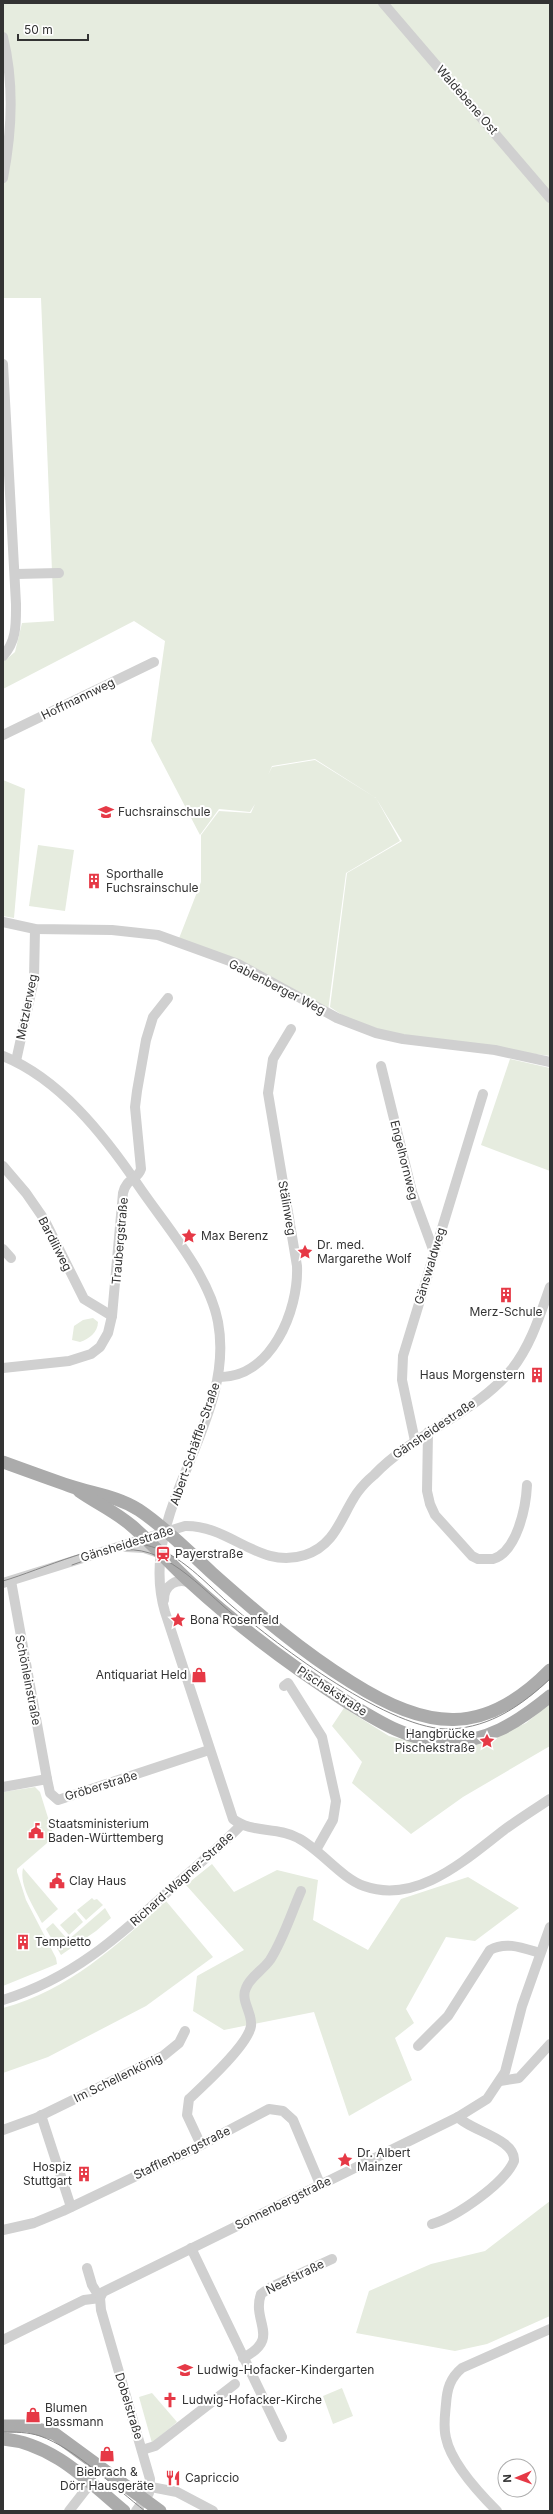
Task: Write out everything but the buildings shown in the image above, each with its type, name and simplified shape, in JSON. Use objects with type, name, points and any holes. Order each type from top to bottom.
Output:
[{"type":"main road","points":[[3,1462],[71,1486]]},
{"type":"main road","name":"Pischekstraße","points":[[71,1486],[118,1500],[172,1530],[194,1557],[296,1646],[382,1701],[416,1716],[449,1720],[482,1715],[512,1701],[550,1670]]},
{"type":"main road","name":"Pischekstraße","points":[[71,1486],[118,1516],[145,1538],[191,1583],[245,1630],[305,1675],[371,1716],[397,1730],[420,1738],[453,1742],[493,1733],[513,1724],[550,1696]]},
{"type":"main road","points":[[3,2426],[28,2426],[55,2434],[160,2511]]},
{"type":"main road","points":[[3,2439],[37,2446],[48,2452],[124,2511]]},
{"type":"street","name":"Waldebene Ost","points":[[384,3],[550,198]]},
{"type":"street","points":[[3,37],[10,82],[10,98],[8,155],[3,178]]},
{"type":"street","points":[[3,364],[16,574],[16,631],[10,648],[3,656]]},
{"type":"street","points":[[16,574],[59,573]]},
{"type":"street","name":"Hoffmannweg","points":[[3,735],[154,662]]},
{"type":"street","name":"Gablenberger Weg","points":[[3,922],[35,929],[112,930],[158,935],[238,964],[337,1018],[376,1033],[403,1039],[495,1050],[550,1062]]},
{"type":"street","name":"Metzlerweg","points":[[16,1061],[34,979],[35,929]]},
{"type":"street","name":"Traubergstraße","points":[[3,1368],[69,1361],[91,1354],[104,1341],[112,1316],[123,1193],[126,1183],[140,1172],[141,1164],[135,1107],[143,1051],[153,1017],[168,998]]},
{"type":"street","name":"Stälinweg","points":[[218,1377],[238,1376],[254,1366],[276,1342],[289,1319],[294,1304],[297,1266],[270,1113],[268,1085],[273,1059],[281,1042],[291,1029]]},
{"type":"street","name":"Albert-Schäffle-Straße","points":[[3,1056],[16,1061],[48,1081],[68,1098],[133,1178],[199,1274],[208,1291],[216,1314],[220,1337],[218,1377],[208,1414],[175,1503],[172,1530]]},
{"type":"street","name":"Engelhornweg","points":[[381,1066],[412,1192],[434,1252]]},
{"type":"street","name":"Gänswaldweg","points":[[415,1441],[401,1367],[405,1344],[483,1094]]},
{"type":"street","name":"Bardiliweg","points":[[3,1166],[26,1193],[44,1219],[84,1299],[112,1316]]},
{"type":"street","points":[[3,1249],[11,1258]]},
{"type":"street","name":"Gänsheidestraße","points":[[7,1582],[112,1548],[190,1526],[215,1530],[260,1554],[283,1559],[305,1555],[327,1543],[342,1522],[357,1493],[390,1458],[473,1403],[493,1388],[513,1368],[533,1331],[550,1287]]},
{"type":"street","points":[[428,1432],[427,1491],[430,1504],[435,1515],[472,1556],[478,1559],[493,1559],[508,1547],[525,1509],[527,1485]]},
{"type":"street","points":[[175,1503],[176,1514],[172,1530],[161,1554],[160,1588],[165,1612],[229,1813],[232,1820],[241,1825]]},
{"type":"street","name":"Albert-Schäffle-Straße","points":[[176,1514],[180,1523],[190,1526]]},
{"type":"street","points":[[112,1548],[137,1547],[161,1554]]},
{"type":"street","points":[[165,1612],[164,1595],[168,1586],[181,1581],[191,1583]]},
{"type":"street","name":"Schönleinstraße","points":[[7,1582],[47,1780]]},
{"type":"street","points":[[284,1686],[288,1683],[318,1728],[325,1746],[336,1811],[324,1839],[316,1850]]},
{"type":"street","name":"Gröberstraße","points":[[47,1780],[50,1794],[58,1800],[209,1750]]},
{"type":"street","points":[[3,1787],[47,1780]]},
{"type":"street","name":"Richard-Wagner-Straße","points":[[3,2000],[43,1986],[89,1960],[123,1932],[241,1825],[287,1832],[316,1850],[364,1886],[401,1890],[418,1886],[444,1874],[550,1799]]},
{"type":"street","points":[[201,2145],[188,2115],[189,2099],[215,2074],[250,2031],[251,2020],[244,1997],[246,1987],[264,1968],[274,1953],[301,1891]]},
{"type":"street","name":"Sonnenbergstraße","points":[[100,2298],[107,2289],[458,2117],[487,2099],[500,2082],[540,1953],[550,1927]]},
{"type":"street","points":[[418,2046],[448,2016],[490,1950],[499,1946],[511,1945],[540,1953]]},
{"type":"street","name":"Im Schellenkönig","points":[[3,2130],[41,2115],[163,2056],[174,2048],[186,2031]]},
{"type":"street","points":[[500,2082],[519,2078],[550,2044]]},
{"type":"street","name":"Stafflenbergstraße","points":[[3,2230],[39,2221],[71,2208],[201,2145],[268,2109],[282,2111],[293,2120],[320,2184]]},
{"type":"street","points":[[41,2115],[71,2208]]},
{"type":"street","points":[[432,2224],[452,2215],[472,2202],[495,2183],[514,2161],[510,2150],[490,2135],[469,2127],[458,2117]]},
{"type":"street","points":[[191,2248],[282,2437]]},
{"type":"street","name":"Neefstraße","points":[[243,2358],[252,2353],[263,2341],[264,2327],[259,2308],[261,2294],[271,2287],[332,2259]]},
{"type":"street","name":"Dobelstraße","points":[[87,2268],[92,2285],[100,2298],[101,2310],[149,2471],[151,2487]]},
{"type":"street","points":[[3,2340],[84,2300],[100,2298]]},
{"type":"street","points":[[497,2511],[476,2489],[448,2445],[444,2418],[449,2387],[456,2373],[462,2368],[550,2329]]},
{"type":"street","points":[[142,2450],[155,2446],[235,2384]]},
{"type":"street","points":[[69,2511],[90,2484]]},
{"type":"street","points":[[136,2511],[145,2500],[151,2487],[177,2492],[213,2511]]},
{"type":"shaded area","points":[[3,3],[550,3],[550,1056],[390,1034],[354,1023],[330,1007],[347,873],[402,841],[376,798],[400,841],[346,873],[328,1011],[178,941],[201,882],[201,835],[219,811],[251,813],[255,804],[250,812],[219,809],[200,835],[151,741],[165,641],[134,621],[3,689],[3,662],[15,652],[22,623],[54,621],[41,298],[3,298],[3,178],[10,114],[3,37]],"holes":[[[315,759],[376,798],[315,760],[272,767],[268,775],[272,766]]]},
{"type":"shaded area","points":[[3,780],[25,789],[14,918],[3,916]]},
{"type":"shaded area","points":[[38,845],[74,850],[65,911],[29,906]]},
{"type":"shaded area","points":[[510,1059],[550,1068],[550,1171],[481,1145]]},
{"type":"shaded area","points":[[93,1318],[98,1322],[95,1332],[87,1339],[80,1342],[72,1340],[74,1326],[83,1320]]},
{"type":"shaded area","points":[[550,1703],[550,1746],[463,1797],[411,1834],[352,1783],[362,1762],[332,1726],[344,1708],[389,1736],[444,1750],[480,1744],[526,1723]]},
{"type":"shaded area","points":[[35,1787],[40,1792],[54,1837],[17,1869],[17,1872],[26,1900],[56,1958],[57,1964],[3,1986],[3,1792]]},
{"type":"shaded area","points":[[212,1864],[234,1892],[277,1870],[318,1880],[313,1920],[368,1950],[401,1899],[468,1877],[519,1908],[475,1941],[446,1937],[406,2009],[414,2023],[395,2038],[412,2080],[349,2116],[314,2012],[224,2030],[193,2011],[197,1976],[244,1950],[186,1885]]},
{"type":"shaded area","points":[[23,1868],[58,1909],[42,1923],[25,1889],[22,1875]]},
{"type":"shaded area","points":[[92,1898],[94,1900],[97,1899],[103,1905],[86,1920],[77,1910]]},
{"type":"shaded area","points":[[166,1901],[213,1957],[146,2006],[48,2057],[3,2073],[3,2008],[27,2000],[49,1990],[90,1965],[129,1934]]},
{"type":"shaded area","points":[[105,1908],[111,1918],[96,1931],[61,1955],[46,1929],[53,1923],[68,1940]]},
{"type":"shaded area","points":[[75,1912],[83,1922],[69,1935],[60,1925]]},
{"type":"shaded area","points":[[550,2201],[550,2316],[487,2344],[455,2351],[356,2333],[369,2291],[431,2264],[485,2251]]},
{"type":"shaded area","points":[[342,2388],[353,2416],[333,2424],[323,2396]]},
{"type":"shaded area","points":[[152,2393],[177,2422],[152,2443],[139,2397]]},
{"type":"tram line","points":[[3,1581],[74,1556],[112,1546],[130,1544],[145,1545],[158,1549],[170,1555],[192,1570],[253,1624],[306,1664],[368,1702],[398,1717],[427,1726],[451,1729],[479,1724],[493,1719],[517,1706],[550,1679]]},
{"type":"tram line","points":[[72,1565],[105,1554],[125,1550],[141,1551],[157,1556],[172,1564],[187,1575],[241,1621]]},
{"type":"tram line","points":[[3,2432],[31,2434],[53,2442],[81,2459],[145,2511]]},
{"type":"place","name":"Fuchsrainschule","points":[[106,812]]},
{"type":"place","name":"Sporthalle Fuchsrainschule","points":[[94,881]]},
{"type":"place","name":"Max Berenz","points":[[189,1236]]},
{"type":"place","name":"Dr. med. Margarethe Wolf","points":[[305,1252]]},
{"type":"place","name":"Merz-Schule","points":[[506,1295]]},
{"type":"place","name":"Haus Morgenstern","points":[[537,1375]]},
{"type":"place","name":"Payerstraße","points":[[163,1554]]},
{"type":"place","name":"Bona Rosenfeld","points":[[178,1620]]},
{"type":"place","name":"Antiquariat Held","points":[[199,1675]]},
{"type":"place","name":"Hangbrücke Pischekstraße","points":[[487,1741]]},
{"type":"place","name":"Staatsministerium Baden-Württemberg","points":[[36,1831]]},
{"type":"place","name":"Clay Haus","points":[[57,1881]]},
{"type":"place","name":"Tempietto","points":[[23,1942]]},
{"type":"place","name":"Dr. Albert Mainzer","points":[[345,2160]]},
{"type":"place","name":"Hospiz Stuttgart","points":[[84,2174]]},
{"type":"place","name":"Ludwig-Hofacker-Kindergarten","points":[[185,2370]]},
{"type":"place","name":"Ludwig-Hofacker-Kirche","points":[[170,2400]]},
{"type":"place","name":"Blumen Bassmann","points":[[33,2415]]},
{"type":"place","name":"Biebrach & Dörr Hausgeräte","points":[[107,2454]]},
{"type":"place","name":"Capriccio","points":[[173,2478]]}]
